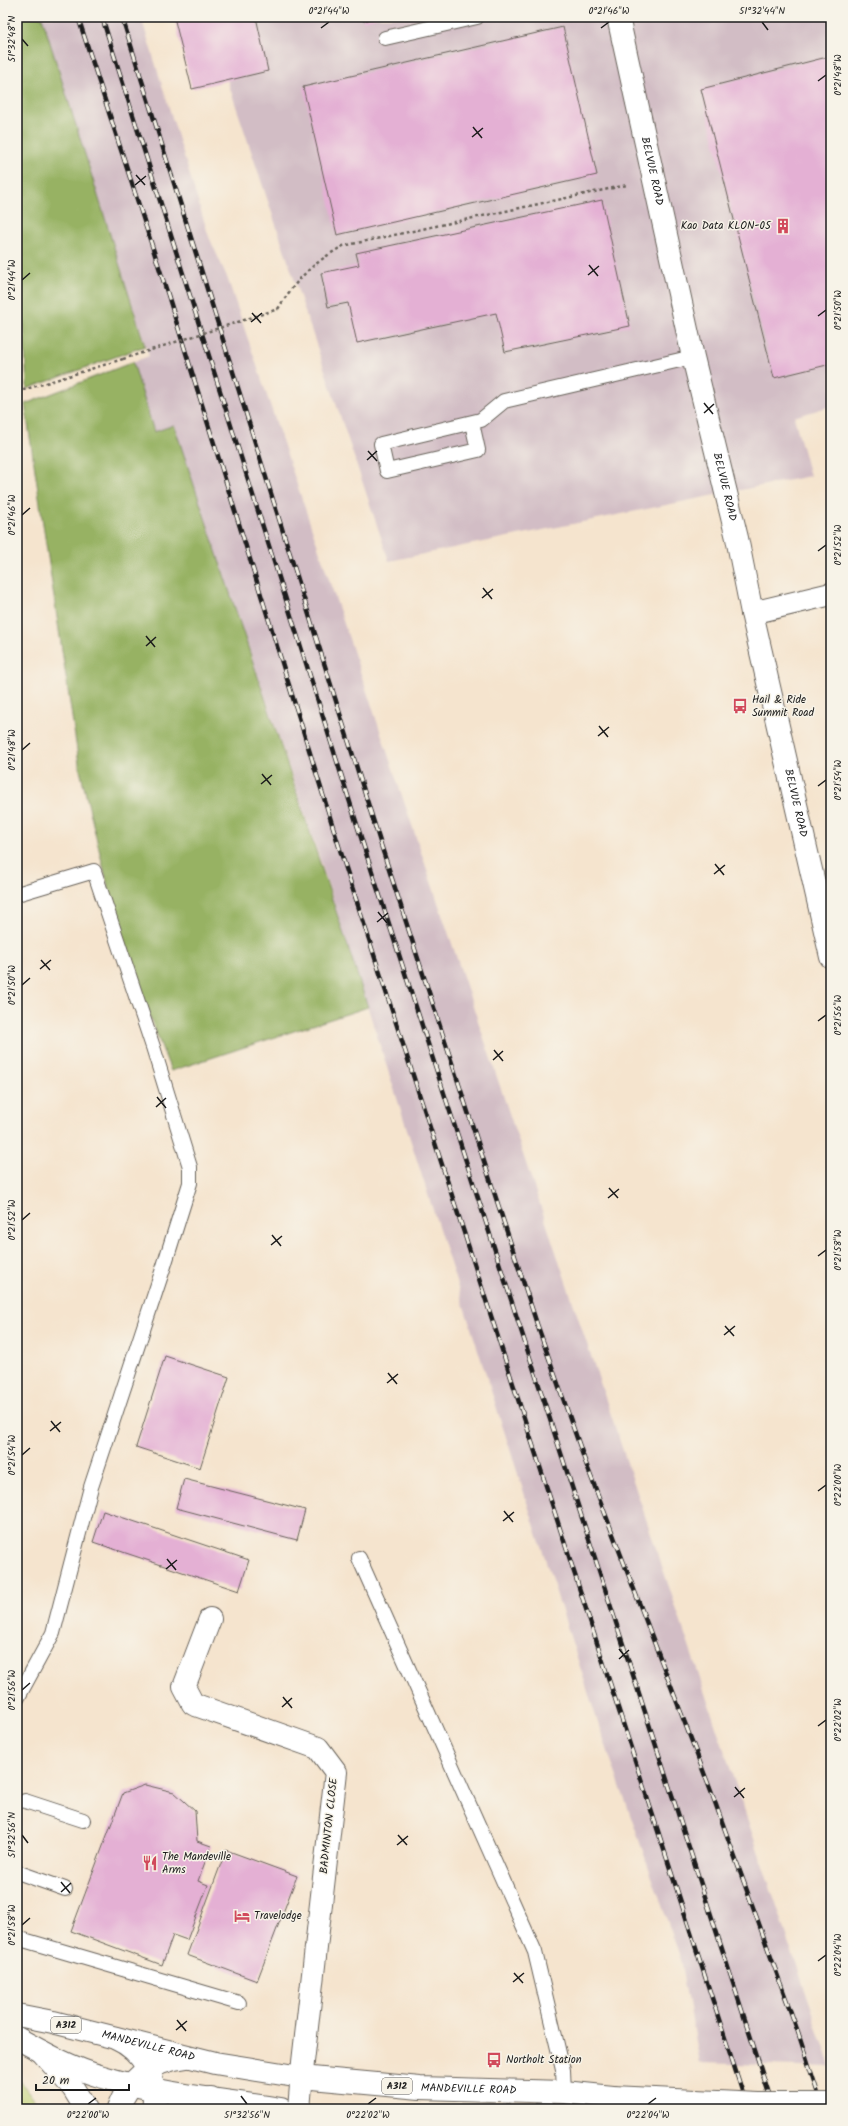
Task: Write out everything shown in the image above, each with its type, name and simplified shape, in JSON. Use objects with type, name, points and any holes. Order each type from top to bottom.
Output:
[{"type":"street","name":"BELVUE ROAD","points":[[618,17],[693,357],[744,573],[831,957]]},
{"type":"street","points":[[752,613],[831,594]]},
{"type":"street","name":"BADMINTON CLOSE","points":[[210,1619],[184,1687],[193,1704],[318,1748],[336,1772],[301,2077],[300,2109]]},
{"type":"street","name":"MANDEVILLE ROAD","points":[[17,2015],[115,2038],[186,2057],[301,2077],[420,2088],[564,2092],[613,2097],[759,2104],[831,2104]]},
{"type":"street","points":[[17,2038],[42,2052],[102,2077],[133,2085],[154,2099],[211,2098],[281,2109]]},
{"type":"street","points":[[115,2038],[124,2042],[134,2050],[148,2068],[154,2099]]},
{"type":"street","points":[[42,2052],[73,2088],[86,2109]]},
{"type":"street","points":[[118,2109],[122,2098],[148,2068],[170,2059],[186,2057]]},
{"type":"street","points":[[178,2109],[197,2100],[211,2098]]},
{"type":"lane","points":[[385,38],[478,17]]},
{"type":"lane","points":[[472,423],[478,450],[387,471],[381,444],[472,423],[484,418],[504,401],[693,357]]},
{"type":"lane","points":[[17,894],[94,871],[153,1047],[183,1144],[190,1167],[190,1183],[91,1487],[53,1633],[17,1699]]},
{"type":"lane","points":[[359,1558],[535,1952],[563,2070],[564,2092]]},
{"type":"lane","points":[[25,1801],[83,1820]]},
{"type":"lane","points":[[17,1872],[65,1889]]},
{"type":"lane","points":[[17,1938],[239,2003]]},
{"type":"path","points":[[17,392],[278,309],[290,289],[317,261],[343,246],[653,179]]},
{"type":"shaded area","points":[[42,17],[141,17],[209,237],[227,277],[831,2067],[699,2063],[679,1954],[600,1729],[321,862],[174,425],[154,432],[133,362],[149,356]]},
{"type":"shaded area","points":[[206,17],[831,17],[831,406],[794,417],[810,476],[389,561]]},
{"type":"green space","points":[[17,17],[42,17],[145,346],[27,389],[17,186]]},
{"type":"green space","points":[[133,362],[154,432],[174,425],[368,1007],[171,1071],[122,945],[80,770],[25,404]]},
{"type":"green space","points":[[18,2078],[41,2109],[17,2109]]},
{"type":"building","points":[[174,17],[256,17],[268,71],[192,89]]},
{"type":"building","points":[[363,17],[376,17],[376,18],[363,21]]},
{"type":"building","points":[[563,27],[597,175],[337,235],[303,87]]},
{"type":"building","name":"Kao Data KLON-05","points":[[831,56],[831,364],[774,378],[701,89]]},
{"type":"building","points":[[602,200],[630,326],[505,352],[496,313],[357,343],[348,303],[328,307],[321,273],[359,265],[356,253]]},
{"type":"building","points":[[165,1356],[229,1377],[200,1468],[136,1447]]},
{"type":"building","points":[[184,1479],[305,1510],[297,1540],[176,1508]]},
{"type":"building","points":[[103,1511],[249,1560],[239,1591],[93,1542]]},
{"type":"building","name":"The Mandeville Arms","points":[[145,1785],[174,1792],[195,1811],[197,1841],[211,1846],[198,1881],[208,1885],[187,1940],[173,1935],[162,1965],[71,1931],[123,1793]]},
{"type":"building","name":"Travelodge","points":[[226,1850],[297,1876],[257,1981],[187,1955]]},
{"type":"railway","points":[[78,17],[168,295],[342,856],[748,2109]]},
{"type":"railway","points":[[102,17],[365,850],[774,2109]]},
{"type":"railway","points":[[122,17],[381,845],[537,1324],[585,1461],[712,1794],[798,2032],[823,2109]]},
{"type":"place","name":"Kao Data KLON-05","points":[[783,226]]},
{"type":"place","name":"Hail & Ride Summit Road","points":[[740,706]]},
{"type":"place","name":"The Mandeville Arms","points":[[150,1863]]},
{"type":"place","name":"Travelodge","points":[[242,1916]]},
{"type":"place","name":"Northolt Station","points":[[494,2060]]}]
